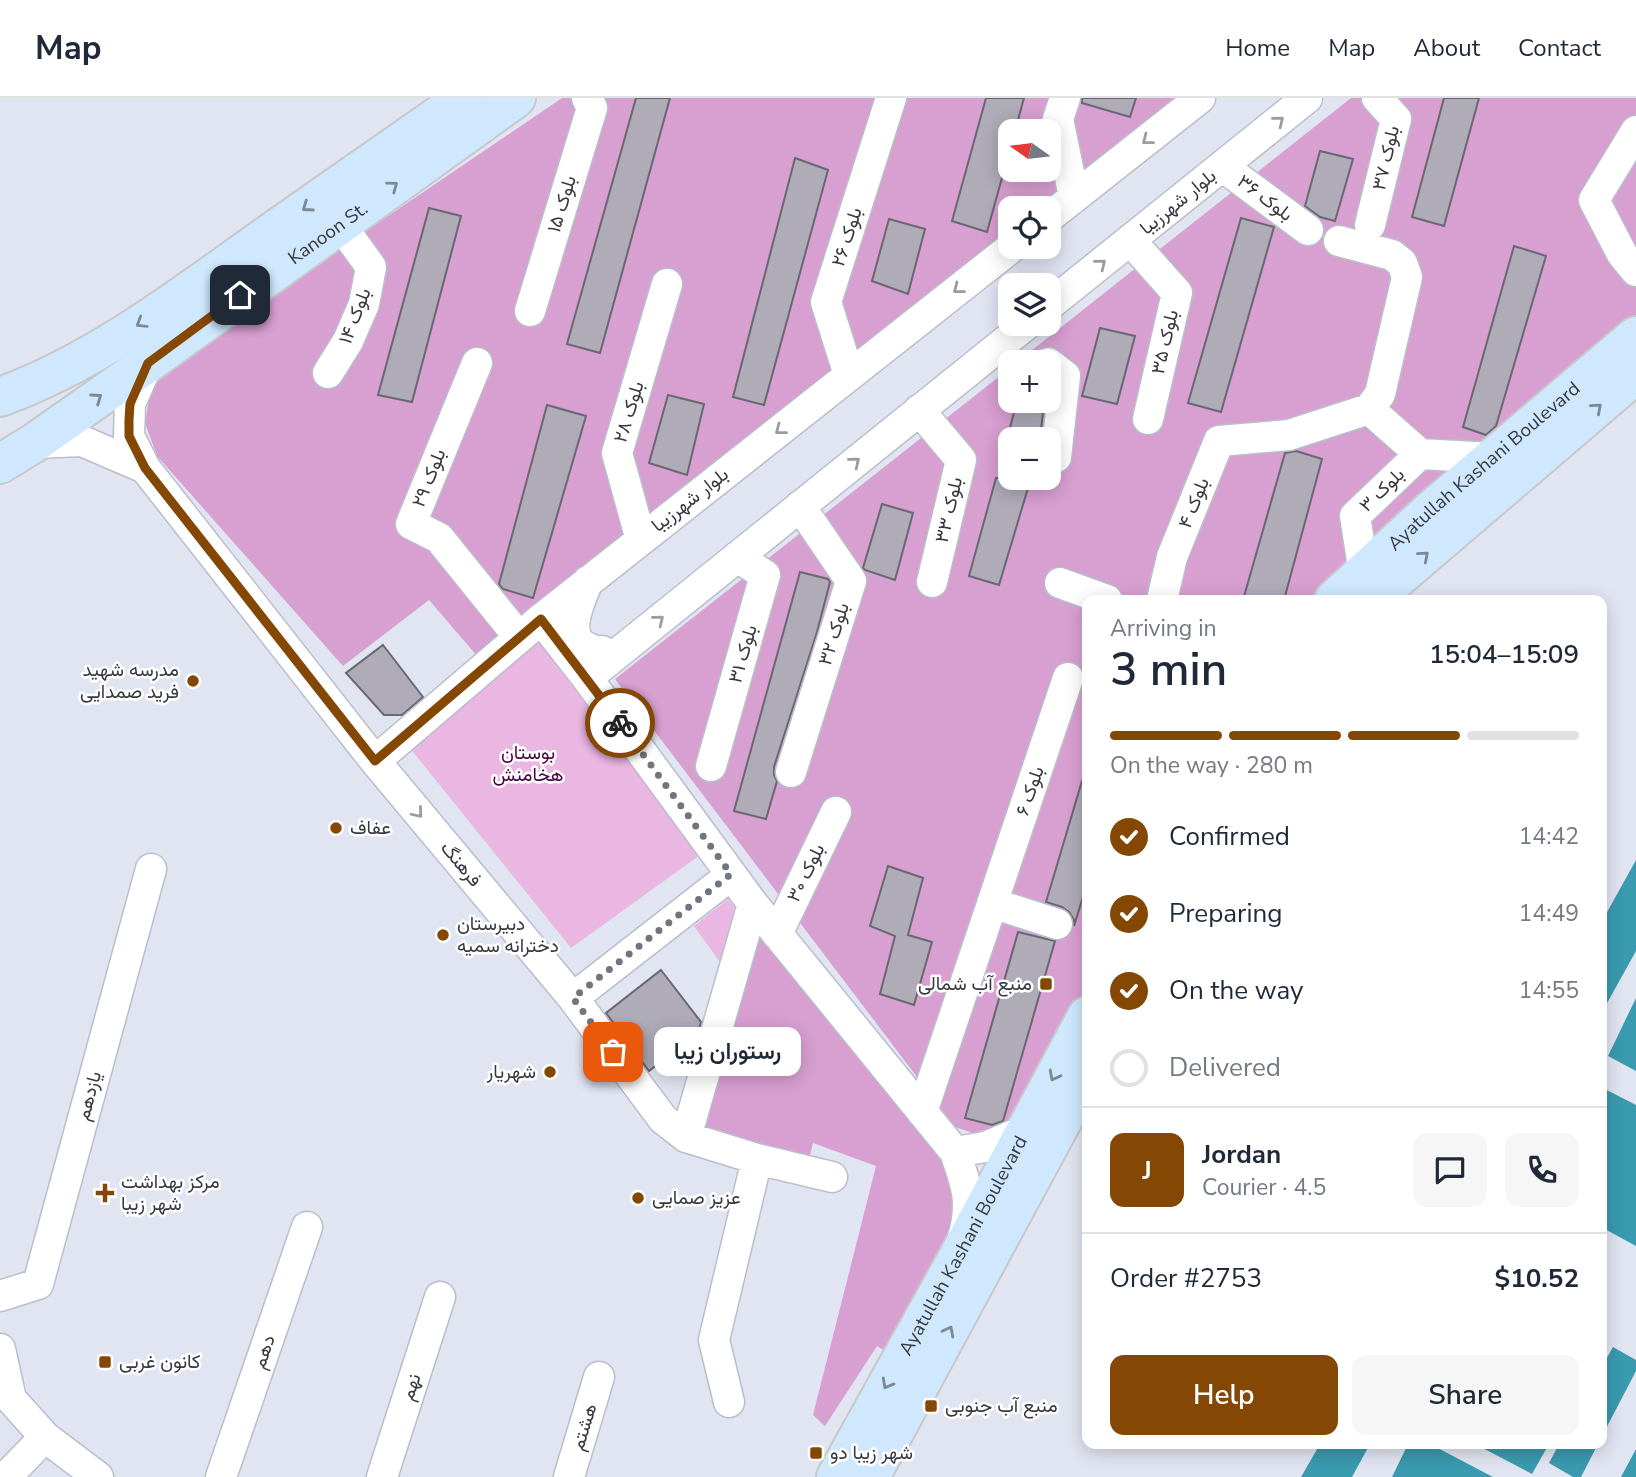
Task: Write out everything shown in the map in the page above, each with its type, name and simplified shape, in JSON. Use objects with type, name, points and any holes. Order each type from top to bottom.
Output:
[{"type":"main road","name":"Kanoon St.","points":[[0,464],[148,363],[208,299],[276,249],[464,98]]},
{"type":"main road","name":"Kanoon St.","points":[[276,249],[340,224],[516,98]]},
{"type":"main road","name":"Kanoon St.","points":[[0,397],[88,356],[179,300],[208,299]]},
{"type":"main road","name":"Ayatullah Kashani Boulevard","points":[[1368,587],[1430,511],[1636,335]]},
{"type":"main road","name":"Ayatullah Kashani Boulevard","points":[[1347,595],[1368,587],[1636,374]]},
{"type":"main road","name":"Ayatullah Kashani Boulevard","points":[[844,1476],[1082,1025]]},
{"type":"main road","name":"Ayatullah Kashani Boulevard","points":[[844,1476],[1082,1083]]},
{"type":"street","name":"بلوک ۱۵","points":[[530,311],[592,108],[587,98]]},
{"type":"street","name":"بلوک ۲۶","points":[[849,376],[826,302],[891,98]]},
{"type":"street","points":[[1065,98],[1058,119],[1074,197]]},
{"type":"street","points":[[1061,208],[1200,98]]},
{"type":"street","name":"بلوار شهرزیبا","points":[[1061,296],[1307,98]]},
{"type":"street","name":"بلوک ۳۷","points":[[1370,225],[1396,118],[1377,98]]},
{"type":"street","points":[[1636,131],[1594,200],[1622,254],[1636,271]]},
{"type":"street","name":"بلوک ۳۶","points":[[1222,166],[1308,230]]},
{"type":"street","name":"بلوک ۱۴","points":[[328,373],[348,341],[364,304],[371,267],[340,224]]},
{"type":"street","name":"بلوک ۳۵","points":[[1130,240],[1177,293],[1148,419]]},
{"type":"street","points":[[1339,241],[1392,255],[1402,263],[1407,276],[1380,394],[1369,409]]},
{"type":"street","name":"بلوار شهرزیبا","points":[[375,761],[588,581],[998,258]]},
{"type":"street","name":"بلوک ۲۸","points":[[641,540],[617,453],[667,284]]},
{"type":"street","points":[[587,678],[1012,336]]},
{"type":"street","points":[[1024,336],[1037,350]]},
{"type":"street","name":"فرهنگ","points":[[148,363],[130,404],[129,436],[145,468],[375,761],[573,998],[663,1119],[686,1137],[757,1159],[832,1177]]},
{"type":"street","name":"بلوک ۲۹","points":[[477,363],[411,524],[439,538],[530,628]]},
{"type":"street","points":[[1061,373],[1065,376],[1061,412]]},
{"type":"street","name":"بلوک ۴","points":[[1163,595],[1172,557],[1219,441],[1289,435],[1369,409]]},
{"type":"street","name":"بلوک ۳","points":[[1369,409],[1420,454],[1492,458]]},
{"type":"street","name":"بلوک ۳۳","points":[[919,410],[961,460],[932,582]]},
{"type":"street","points":[[34,443],[82,441],[145,468]]},
{"type":"street","name":"بلوک ۳","points":[[1368,587],[1355,516],[1420,454]]},
{"type":"street","name":"بلوک ۳۲","points":[[791,772],[851,581],[800,506]]},
{"type":"street","name":"بلوک ۳۱","points":[[711,766],[765,575],[737,557]]},
{"type":"street","points":[[588,581],[575,617],[574,633],[582,646],[597,652],[612,650],[633,641]]},
{"type":"street","points":[[1060,583],[1093,595]]},
{"type":"street","points":[[530,628],[587,678],[753,904],[955,1152],[968,1191],[968,1219],[957,1259]]},
{"type":"street","name":"بلوک ۶","points":[[922,1112],[1068,678]]},
{"type":"street","name":"بلوک ۳۰","points":[[777,934],[836,812]]},
{"type":"street","name":"یازدهم","points":[[0,1296],[38,1284],[151,869]]},
{"type":"street","points":[[573,998],[731,874]]},
{"type":"street","points":[[992,903],[1057,924]]},
{"type":"street","points":[[686,1137],[753,904]]},
{"type":"street","points":[[955,1152],[985,1147],[1026,1130]]},
{"type":"street","points":[[729,1402],[714,1340],[757,1159]]},
{"type":"street","name":"دهم","points":[[221,1477],[307,1227]]},
{"type":"street","name":"نهم","points":[[383,1477],[440,1297]]},
{"type":"street","points":[[0,1349],[6,1396],[45,1437],[98,1477]]},
{"type":"street","name":"هشتم","points":[[569,1477],[599,1377]]},
{"type":"street","points":[[6,1477],[45,1437]]},
{"type":"green space","name":"بوستان هخامنش","points":[[539,642],[700,855],[571,948],[409,747]]},
{"type":"green space","points":[[728,899],[737,910],[722,965],[694,926]]},
{"type":"shaded area","points":[[562,98],[1193,98],[1061,198],[1061,196],[998,196],[998,256],[478,657],[429,600],[343,666],[157,456],[145,423],[151,387],[161,370]]},
{"type":"shaded area","points":[[1351,98],[1636,98],[1636,315],[1329,582],[1318,595],[1082,595],[1082,1001],[1017,1121],[973,1133],[955,1127],[615,679],[998,377],[998,413],[1061,413],[1061,350],[1032,350],[1050,336],[1061,336],[1061,327]]},
{"type":"shaded area","points":[[765,936],[948,1165],[954,1195],[956,1227],[891,1355],[877,1346],[825,1426],[813,1415],[876,1166],[813,1143],[809,1159],[703,1130],[752,939]]},
{"type":"water","points":[[1636,860],[1636,951],[1607,1003],[1607,912]]},
{"type":"water","points":[[1636,998],[1636,1071],[1608,1056]]},
{"type":"water","points":[[1607,1090],[1636,1105],[1636,1246],[1607,1230]]},
{"type":"water","points":[[1613,1347],[1636,1360],[1636,1371],[1607,1427],[1607,1358]]},
{"type":"water","points":[[1317,1449],[1367,1449],[1352,1477],[1301,1477]]},
{"type":"water","points":[[1406,1449],[1440,1449],[1493,1477],[1392,1477]]},
{"type":"water","points":[[1484,1449],[1546,1449],[1532,1474]]},
{"type":"water","points":[[1556,1449],[1595,1449],[1581,1477],[1573,1477],[1549,1463]]},
{"type":"water","points":[[1636,1449],[1636,1477],[1621,1477]]},
{"type":"building","points":[[636,98],[670,98],[600,353],[567,344]]},
{"type":"building","points":[[986,98],[1024,98],[1018,119],[998,119],[998,182],[1001,182],[987,232],[952,221]]},
{"type":"building","points":[[1082,98],[1136,98],[1130,117],[1082,103]]},
{"type":"building","points":[[1444,98],[1479,98],[1444,226],[1412,217]]},
{"type":"building","points":[[1320,151],[1353,159],[1335,221],[1320,217],[1305,206]]},
{"type":"building","points":[[795,158],[828,170],[764,405],[733,397]]},
{"type":"building","points":[[429,208],[461,216],[412,402],[378,395]]},
{"type":"building","points":[[1241,218],[1274,227],[1221,412],[1188,403]]},
{"type":"building","points":[[889,219],[925,229],[908,294],[872,281]]},
{"type":"building","points":[[1514,246],[1546,256],[1496,426],[1486,435],[1463,427]]},
{"type":"building","points":[[1100,328],[1135,336],[1117,404],[1082,396]]},
{"type":"building","points":[[668,395],[704,404],[687,475],[649,463]]},
{"type":"building","points":[[547,405],[586,416],[533,598],[503,589],[499,584]]},
{"type":"building","points":[[1014,413],[1043,413],[1041,427],[1010,427]]},
{"type":"building","points":[[1296,451],[1322,459],[1285,595],[1244,595],[1285,453]]},
{"type":"building","points":[[996,478],[998,490],[1027,490],[999,585],[969,576]]},
{"type":"building","points":[[882,504],[913,513],[895,580],[863,568]]},
{"type":"building","points":[[800,572],[828,579],[830,582],[774,767],[777,781],[766,819],[734,811]]},
{"type":"building","points":[[383,645],[423,697],[402,715],[384,715],[346,673]]},
{"type":"building","points":[[1082,781],[1082,900],[1074,926],[1069,912],[1046,902]]},
{"type":"building","points":[[888,866],[923,878],[908,935],[932,942],[914,1005],[880,994],[895,936],[870,926]]},
{"type":"building","points":[[1018,932],[1055,941],[1003,1121],[992,1125],[965,1118]]},
{"type":"building","points":[[661,970],[701,1022],[698,1033],[649,1071],[606,1013]]},
{"type":"way so far","points":[[613,1052],[573,998],[731,874],[620,723]]},
{"type":"place","name":"مدرسه شهید فرید صمدایی","points":[[193,681]]},
{"type":"place","name":"عفاف","points":[[336,828]]},
{"type":"place","name":"دبیرستان دخترانه سمیه","points":[[443,935]]},
{"type":"place","name":"منبع آب شمالی","points":[[1046,984]]},
{"type":"place","name":"رستوران زیبا","points":[[613,1052]]},
{"type":"place","name":"شهریار","points":[[550,1072]]},
{"type":"place","name":"مرکز بهداشت شهر زیبا","points":[[105,1193]]},
{"type":"place","name":"عزیز صمایی","points":[[638,1198]]},
{"type":"place","name":"کانون غربی","points":[[105,1362]]},
{"type":"place","name":"منبع آب جنوبی","points":[[931,1406]]},
{"type":"place","name":"شهر زیبا دو","points":[[816,1453]]},
{"type":"route","points":[[240,295],[148,363],[130,404],[129,436],[145,468],[375,761],[541,619],[620,723]]}]
